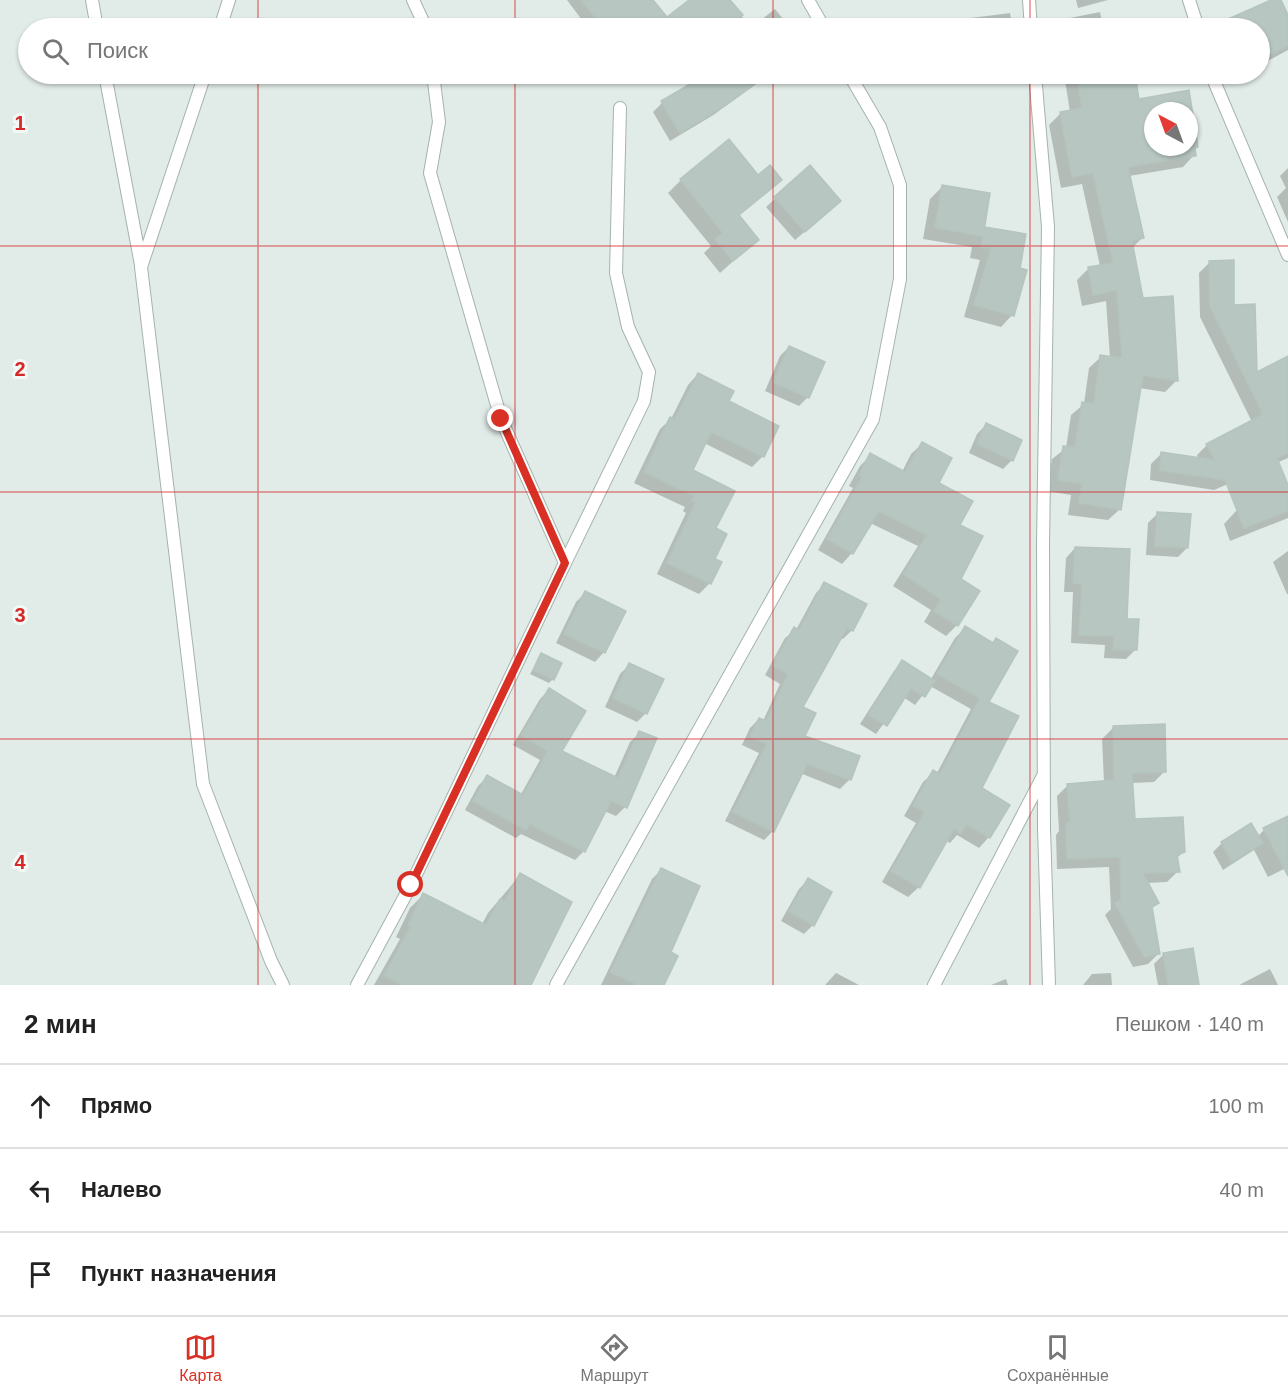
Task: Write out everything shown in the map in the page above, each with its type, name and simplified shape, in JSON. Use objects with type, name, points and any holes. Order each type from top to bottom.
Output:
[{"type":"lane","points":[[92,0],[95,18]]},
{"type":"lane","points":[[223,18],[229,0]]},
{"type":"lane","points":[[413,0],[421,18]]},
{"type":"lane","points":[[808,0],[818,18]]},
{"type":"lane","points":[[1029,0],[1030,18]]},
{"type":"lane","points":[[1189,0],[1195,18]]},
{"type":"lane","points":[[107,84],[141,267],[203,784],[271,961],[283,985]]},
{"type":"lane","points":[[141,267],[202,84]]},
{"type":"lane","points":[[434,84],[439,122],[430,173],[501,419],[565,563]]},
{"type":"lane","points":[[556,985],[873,419],[900,279],[900,185],[879,127],[855,84]]},
{"type":"lane","points":[[1036,84],[1048,227],[1044,774],[1049,985]]},
{"type":"lane","points":[[1215,84],[1288,255]]},
{"type":"lane","points":[[357,985],[411,885],[644,401],[649,372],[628,327],[616,273],[620,108]]},
{"type":"lane","points":[[934,985],[1044,774]]},
{"type":"building","points":[[581,0],[653,0],[667,17],[689,0],[730,0],[743,15],[739,18],[596,18]]},
{"type":"building","points":[[1271,0],[1281,0],[1288,15],[1288,46],[1270,54],[1270,18],[1230,18]]},
{"type":"building","points":[[690,84],[755,84],[680,133],[661,101]]},
{"type":"building","points":[[1078,84],[1137,84],[1139,99],[1189,90],[1191,102],[1144,102],[1144,156],[1196,156],[1128,167],[1144,238],[1132,241],[1143,298],[1173,296],[1178,381],[1143,375],[1121,510],[1079,503],[1082,483],[1058,480],[1063,446],[1075,447],[1082,402],[1094,404],[1100,355],[1122,358],[1117,290],[1093,295],[1088,267],[1113,263],[1093,173],[1072,177],[1060,112],[1082,108]]},
{"type":"building","points":[[729,139],[758,175],[770,165],[782,180],[739,215],[759,240],[733,261],[715,239],[723,233],[680,179]]},
{"type":"building","points":[[810,165],[841,201],[805,232],[774,197]]},
{"type":"building","points":[[942,185],[990,193],[984,231],[985,227],[1026,234],[1020,268],[1027,270],[1014,316],[974,305],[991,248],[981,247],[983,236],[935,228]]},
{"type":"building","points":[[1234,260],[1234,305],[1255,304],[1257,372],[1288,356],[1288,453],[1277,458],[1288,485],[1288,511],[1244,528],[1225,480],[1160,470],[1161,452],[1215,460],[1206,444],[1262,415],[1210,306],[1209,261]]},
{"type":"building","points":[[789,346],[825,362],[809,398],[773,382]]},
{"type":"building","points":[[698,373],[734,391],[729,401],[779,426],[764,457],[711,432],[693,470],[735,491],[716,528],[727,534],[715,559],[722,562],[711,584],[667,563],[696,502],[692,501],[695,496],[644,472],[670,417],[675,419]]},
{"type":"building","points":[[986,423],[1022,440],[1013,461],[977,444]]},
{"type":"building","points":[[922,442],[952,458],[939,483],[973,501],[960,525],[983,536],[961,579],[980,591],[958,626],[934,611],[941,599],[903,574],[927,535],[879,511],[853,554],[827,539],[862,477],[859,475],[870,453],[905,472]]},
{"type":"building","points":[[1157,512],[1191,514],[1188,548],[1155,546]]},
{"type":"building","points":[[1075,547],[1130,549],[1127,619],[1139,619],[1137,650],[1113,650],[1114,636],[1079,635],[1082,584],[1073,583]]},
{"type":"building","points":[[824,582],[867,604],[853,631],[847,628],[803,707],[816,713],[805,736],[860,756],[851,780],[807,764],[774,832],[733,812],[767,744],[750,736],[759,718],[766,721],[788,674],[772,666],[794,627],[799,630]]},
{"type":"building","points":[[585,591],[626,611],[605,653],[564,634]]},
{"type":"building","points":[[965,626],[993,643],[996,638],[1018,651],[989,702],[1019,716],[982,788],[1010,805],[990,838],[966,824],[961,834],[954,829],[920,888],[891,871],[925,812],[913,805],[933,770],[940,774],[980,698],[937,674]]},
{"type":"building","points":[[541,653],[562,663],[554,680],[533,670]]},
{"type":"building","points":[[902,660],[935,681],[925,697],[911,688],[887,726],[868,715]]},
{"type":"building","points":[[629,663],[664,679],[647,714],[613,698]]},
{"type":"building","points":[[549,688],[586,711],[562,751],[618,778],[639,731],[657,738],[627,808],[611,801],[585,852],[530,824],[526,830],[473,801],[487,775],[523,795],[548,751],[521,735]]},
{"type":"building","points":[[1165,724],[1166,772],[1132,773],[1135,819],[1183,817],[1185,852],[1177,855],[1180,872],[1143,873],[1159,903],[1152,907],[1160,954],[1144,957],[1115,903],[1121,900],[1120,857],[1067,859],[1066,823],[1070,822],[1067,784],[1114,780],[1113,726]]},
{"type":"building","points":[[1288,816],[1288,876],[1263,828]]},
{"type":"building","points":[[1251,823],[1263,843],[1232,862],[1221,842]]},
{"type":"building","points":[[661,868],[700,886],[671,952],[678,956],[664,985],[638,985],[610,972]]},
{"type":"building","points":[[520,873],[572,902],[531,985],[402,985],[384,975],[411,926],[408,925],[423,893],[486,925],[500,899],[505,901]]},
{"type":"building","points":[[808,878],[832,892],[814,926],[789,911]]},
{"type":"building","points":[[1193,948],[1199,985],[1168,985],[1163,953]]},
{"type":"route","points":[[411,885],[565,563],[501,419]]}]
